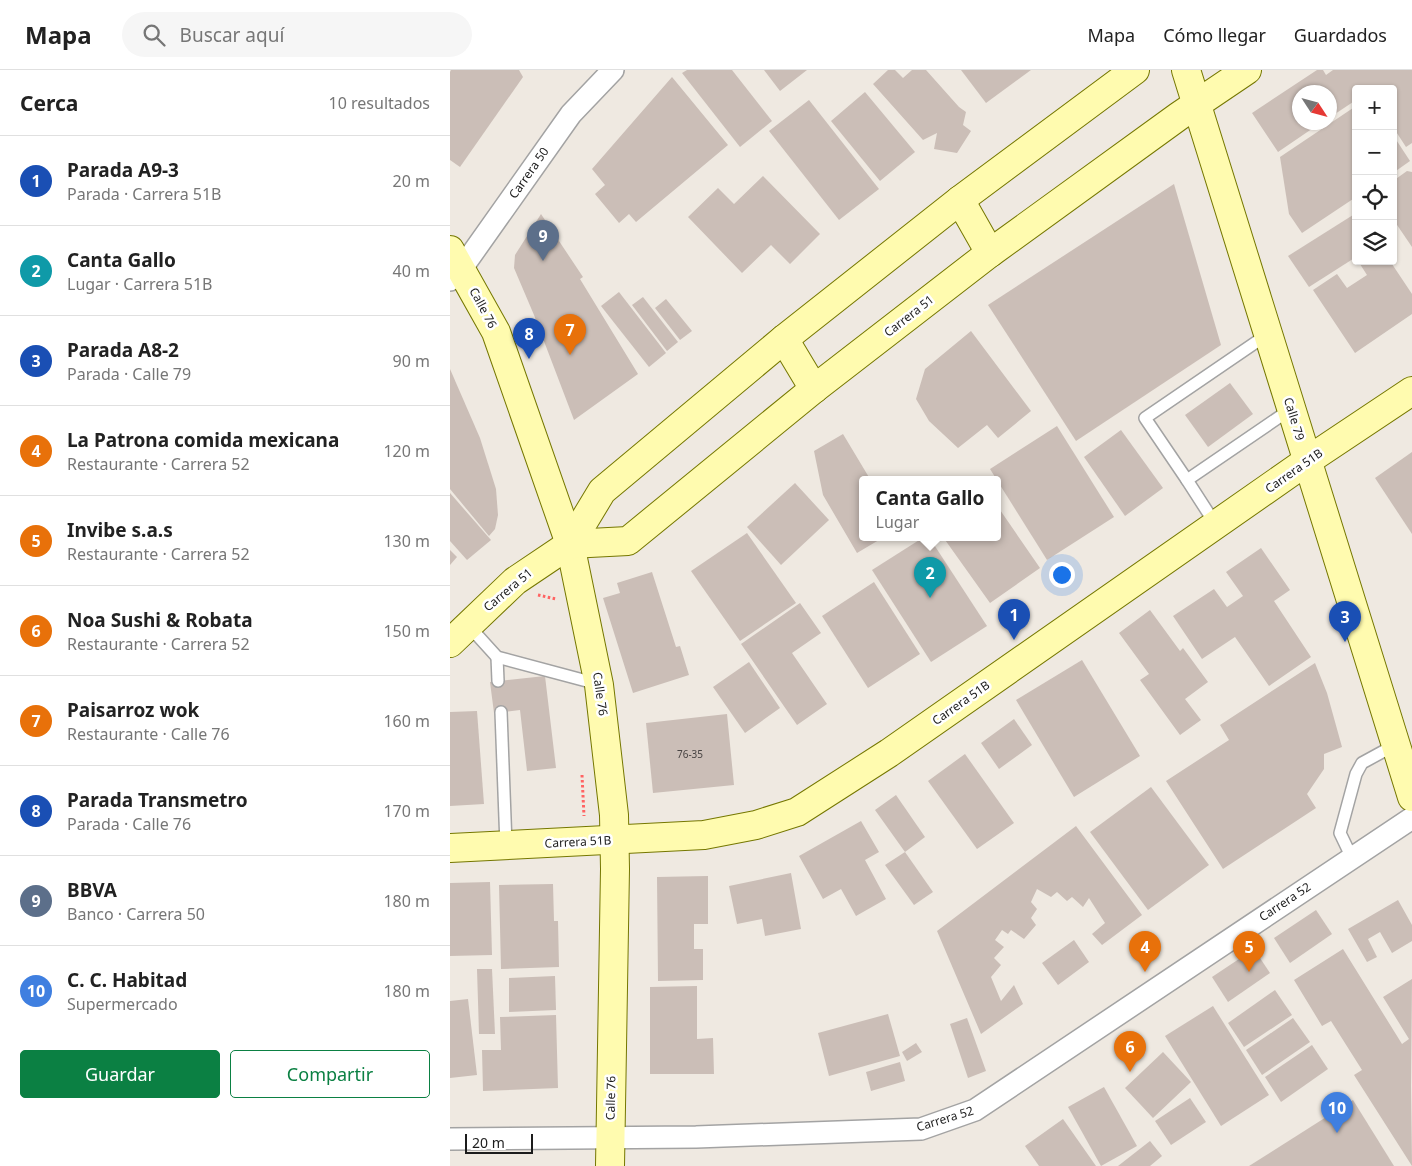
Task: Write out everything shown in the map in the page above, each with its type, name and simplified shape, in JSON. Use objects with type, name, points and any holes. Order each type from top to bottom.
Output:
[{"type":"street","name":"Carrera 50","points":[[454,266],[571,114],[613,70]]},
{"type":"street","name":"Carrera 51","points":[[459,634],[515,581],[570,544],[602,491],[784,339],[960,200],[1135,70]]},
{"type":"street","name":"Calle 79","points":[[1186,70],[1412,798]]},
{"type":"street","name":"Carrera 51","points":[[570,544],[628,541],[814,389],[990,253],[1247,70]]},
{"type":"street","points":[[960,200],[990,253]]},
{"type":"street","name":"Calle 76","points":[[454,266],[496,332],[570,544],[599,685],[615,840],[610,1166]]},
{"type":"street","points":[[784,339],[814,389]]},
{"type":"street","name":"Carrera 51B","points":[[450,848],[704,835],[756,825],[797,812],[897,748],[1216,525],[1412,391]]},
{"type":"street","name":"Carrera 52","points":[[450,1138],[696,1137],[921,1129],[975,1110],[1412,818]]},
{"type":"lane","points":[[1216,525],[1145,418],[1268,334]]},
{"type":"lane","points":[[1187,480],[1291,409]]},
{"type":"lane","points":[[459,634],[497,658],[599,685]]},
{"type":"lane","points":[[497,658],[498,681]]},
{"type":"lane","points":[[501,712],[506,845]]},
{"type":"lane","points":[[1352,858],[1340,833],[1356,774],[1362,763],[1395,745]]},
{"type":"building","points":[[451,70],[519,70],[523,77],[460,167],[450,160]]},
{"type":"building","points":[[687,70],[732,70],[772,121],[740,147],[682,73]]},
{"type":"building","points":[[764,70],[807,70],[780,91]]},
{"type":"building","points":[[888,70],[895,70],[903,78],[912,70],[926,70],[959,107],[966,112],[963,125],[971,131],[957,153],[934,149],[937,133],[923,140],[873,84]]},
{"type":"building","points":[[961,70],[1031,70],[986,103]]},
{"type":"building","points":[[1317,70],[1323,70],[1326,75],[1333,70],[1412,70],[1412,143],[1406,147],[1397,133],[1397,85],[1352,85],[1352,103],[1337,113],[1337,85],[1294,85]]},
{"type":"building","points":[[672,77],[728,145],[636,222],[629,214],[619,223],[595,194],[605,185],[592,169]]},
{"type":"building","points":[[1292,87],[1292,130],[1310,130],[1278,152],[1252,113]]},
{"type":"building","points":[[865,92],[915,152],[880,181],[831,121]]},
{"type":"building","points":[[809,100],[879,189],[839,220],[769,131]]},
{"type":"building","points":[[1352,109],[1352,200],[1302,233],[1289,214],[1280,157],[1320,130],[1337,130],[1337,119]]},
{"type":"building","points":[[1397,141],[1410,161],[1397,170]]},
{"type":"building","points":[[1407,171],[1412,172],[1412,247],[1397,225],[1397,178]]},
{"type":"building","points":[[763,176],[820,234],[790,264],[771,245],[742,273],[688,217],[718,188],[734,204]]},
{"type":"building","points":[[1174,184],[1221,345],[1076,441],[988,305]]},
{"type":"building","points":[[541,214],[583,277],[580,279],[638,374],[574,420],[514,268],[515,255]]},
{"type":"building","points":[[1352,216],[1352,260],[1309,287],[1288,256]]},
{"type":"building","points":[[1361,265],[1393,265],[1412,294],[1412,314],[1355,353],[1313,290],[1337,274],[1347,288],[1367,275]]},
{"type":"building","points":[[619,292],[666,353],[649,367],[601,306]]},
{"type":"building","points":[[643,297],[678,342],[667,351],[632,305]]},
{"type":"building","points":[[666,299],[692,331],[680,340],[655,308]]},
{"type":"building","points":[[971,331],[1031,411],[998,438],[987,425],[958,448],[929,421],[916,399],[925,369]]},
{"type":"building","points":[[450,369],[480,438],[496,489],[498,515],[495,529],[489,536],[450,489]]},
{"type":"building","points":[[1230,383],[1253,414],[1208,447],[1185,415]]},
{"type":"building","points":[[1057,426],[1114,517],[1047,560],[1001,487],[1001,476],[994,476],[990,469]]},
{"type":"building","points":[[1121,430],[1163,488],[1125,516],[1084,457]]},
{"type":"building","points":[[843,434],[868,476],[859,476],[859,541],[877,541],[857,553],[823,495],[814,451]]},
{"type":"building","points":[[1412,452],[1412,534],[1375,478]]},
{"type":"building","points":[[795,483],[829,520],[781,565],[747,527]]},
{"type":"building","points":[[450,493],[491,540],[467,560],[450,541]]},
{"type":"building","points":[[1001,511],[1040,568],[990,603],[946,541],[1001,541]]},
{"type":"building","points":[[747,533],[796,603],[740,641],[691,571]]},
{"type":"building","points":[[918,541],[932,541],[987,626],[931,662],[872,570]]},
{"type":"building","points":[[1261,548],[1290,590],[1274,601],[1311,657],[1269,686],[1235,637],[1202,659],[1173,616],[1214,589],[1227,607],[1243,596],[1226,572]]},
{"type":"building","points":[[450,550],[457,557],[450,565]]},
{"type":"building","points":[[652,572],[676,647],[680,646],[689,675],[633,693],[603,598],[620,593],[617,583]]},
{"type":"building","points":[[874,582],[920,654],[868,688],[822,616]]},
{"type":"building","points":[[800,603],[821,633],[792,653],[827,704],[797,725],[741,644]]},
{"type":"building","points":[[1150,610],[1180,651],[1183,648],[1208,682],[1185,699],[1201,720],[1180,735],[1140,680],[1149,674],[1119,633]]},
{"type":"building","points":[[1082,660],[1140,756],[1074,797],[1016,700]]},
{"type":"building","points":[[749,662],[780,708],[745,733],[713,687]]},
{"type":"building","points":[[1315,663],[1327,693],[1342,747],[1324,754],[1324,769],[1307,794],[1316,808],[1223,869],[1166,781],[1229,740],[1220,725]]},
{"type":"building","points":[[545,676],[556,768],[527,771],[520,710],[494,713],[490,682]]},
{"type":"building","points":[[477,711],[484,804],[450,806],[450,712]]},
{"type":"building","points":[[727,714],[734,785],[653,793],[646,723]]},
{"type":"building","points":[[1014,719],[1032,745],[999,769],[981,743]]},
{"type":"building","points":[[965,754],[1014,823],[977,849],[928,781]]},
{"type":"building","points":[[1151,787],[1209,865],[1148,910],[1090,832]]},
{"type":"building","points":[[896,795],[925,837],[905,852],[875,810]]},
{"type":"building","points":[[861,821],[879,852],[865,860],[886,899],[856,916],[841,889],[823,899],[799,856]]},
{"type":"building","points":[[1076,826],[1142,915],[1102,945],[1092,934],[1105,923],[1089,898],[1083,907],[1072,897],[1067,901],[1057,892],[1051,897],[1037,889],[1031,902],[1037,909],[1031,918],[1036,925],[1024,939],[1011,930],[1008,934],[1002,930],[995,940],[1004,947],[994,958],[1001,965],[991,977],[1001,1001],[1014,985],[1023,1004],[981,1034],[937,931]]},
{"type":"building","points":[[905,852],[933,892],[914,905],[885,865]]},
{"type":"building","points":[[791,873],[801,929],[765,936],[762,919],[737,924],[729,886]]},
{"type":"building","points":[[708,876],[708,924],[694,924],[694,949],[703,949],[703,980],[658,981],[657,877]]},
{"type":"building","points":[[490,882],[492,955],[450,956],[450,883]]},
{"type":"building","points":[[553,884],[554,921],[558,921],[559,967],[501,969],[499,885]]},
{"type":"building","points":[[1398,900],[1412,925],[1412,941],[1392,953],[1380,932],[1368,939],[1377,957],[1367,962],[1348,929]]},
{"type":"building","points":[[1316,910],[1332,934],[1290,963],[1274,938]]},
{"type":"building","points":[[1074,940],[1089,962],[1058,985],[1042,963]]},
{"type":"building","points":[[1254,949],[1270,973],[1228,1002],[1212,977]]},
{"type":"building","points":[[1343,949],[1402,1044],[1409,1039],[1383,997],[1412,979],[1412,1166],[1354,1075],[1362,1070],[1331,1021],[1322,1026],[1294,980]]},
{"type":"building","points":[[477,969],[492,969],[495,1034],[479,1034]]},
{"type":"building","points":[[555,976],[556,1010],[509,1012],[509,978]]},
{"type":"building","points":[[697,986],[697,1039],[713,1038],[714,1074],[650,1074],[650,987]]},
{"type":"building","points":[[1275,990],[1292,1015],[1244,1047],[1228,1023]]},
{"type":"building","points":[[468,999],[477,1075],[450,1078],[450,1001]]},
{"type":"building","points":[[1213,1006],[1269,1095],[1221,1126],[1165,1036]]},
{"type":"building","points":[[888,1014],[900,1056],[829,1076],[818,1033]]},
{"type":"building","points":[[556,1015],[558,1088],[483,1091],[482,1050],[501,1050],[500,1017]]},
{"type":"building","points":[[967,1018],[986,1071],[968,1078],[950,1024]]},
{"type":"building","points":[[1293,1018],[1310,1042],[1262,1075],[1246,1050]]},
{"type":"building","points":[[916,1043],[922,1052],[907,1061],[902,1052]]},
{"type":"building","points":[[1312,1045],[1328,1069],[1281,1102],[1265,1077]]},
{"type":"building","points":[[1163,1052],[1191,1082],[1153,1118],[1125,1088]]},
{"type":"building","points":[[900,1062],[905,1081],[871,1091],[866,1072]]},
{"type":"building","points":[[1104,1087],[1137,1146],[1101,1166],[1068,1107]]},
{"type":"building","points":[[1190,1098],[1206,1122],[1171,1145],[1155,1121]]},
{"type":"building","points":[[1353,1100],[1394,1166],[1249,1166]]},
{"type":"building","points":[[1063,1119],[1096,1166],[1039,1166],[1025,1146]]},
{"type":"building","points":[[1150,1141],[1162,1156],[1150,1166],[1118,1166]]},
{"type":"place","name":"BBVA","points":[[543,261]]},
{"type":"place","name":"Paisarroz wok","points":[[570,355]]},
{"type":"place","name":"Parada Transmetro","points":[[529,359]]},
{"type":"place","name":"Canta Gallo","points":[[930,598]]},
{"type":"place","name":"Parada A9-3","points":[[1014,640]]},
{"type":"place","name":"Parada A8-2","points":[[1345,642]]},
{"type":"place","name":"La Patrona comida mexicana","points":[[1145,972]]},
{"type":"place","name":"Invibe s.a.s","points":[[1249,972]]},
{"type":"place","name":"Noa Sushi & Robata","points":[[1130,1072]]},
{"type":"place","name":"C. C. Habitad","points":[[1337,1133]]}]
